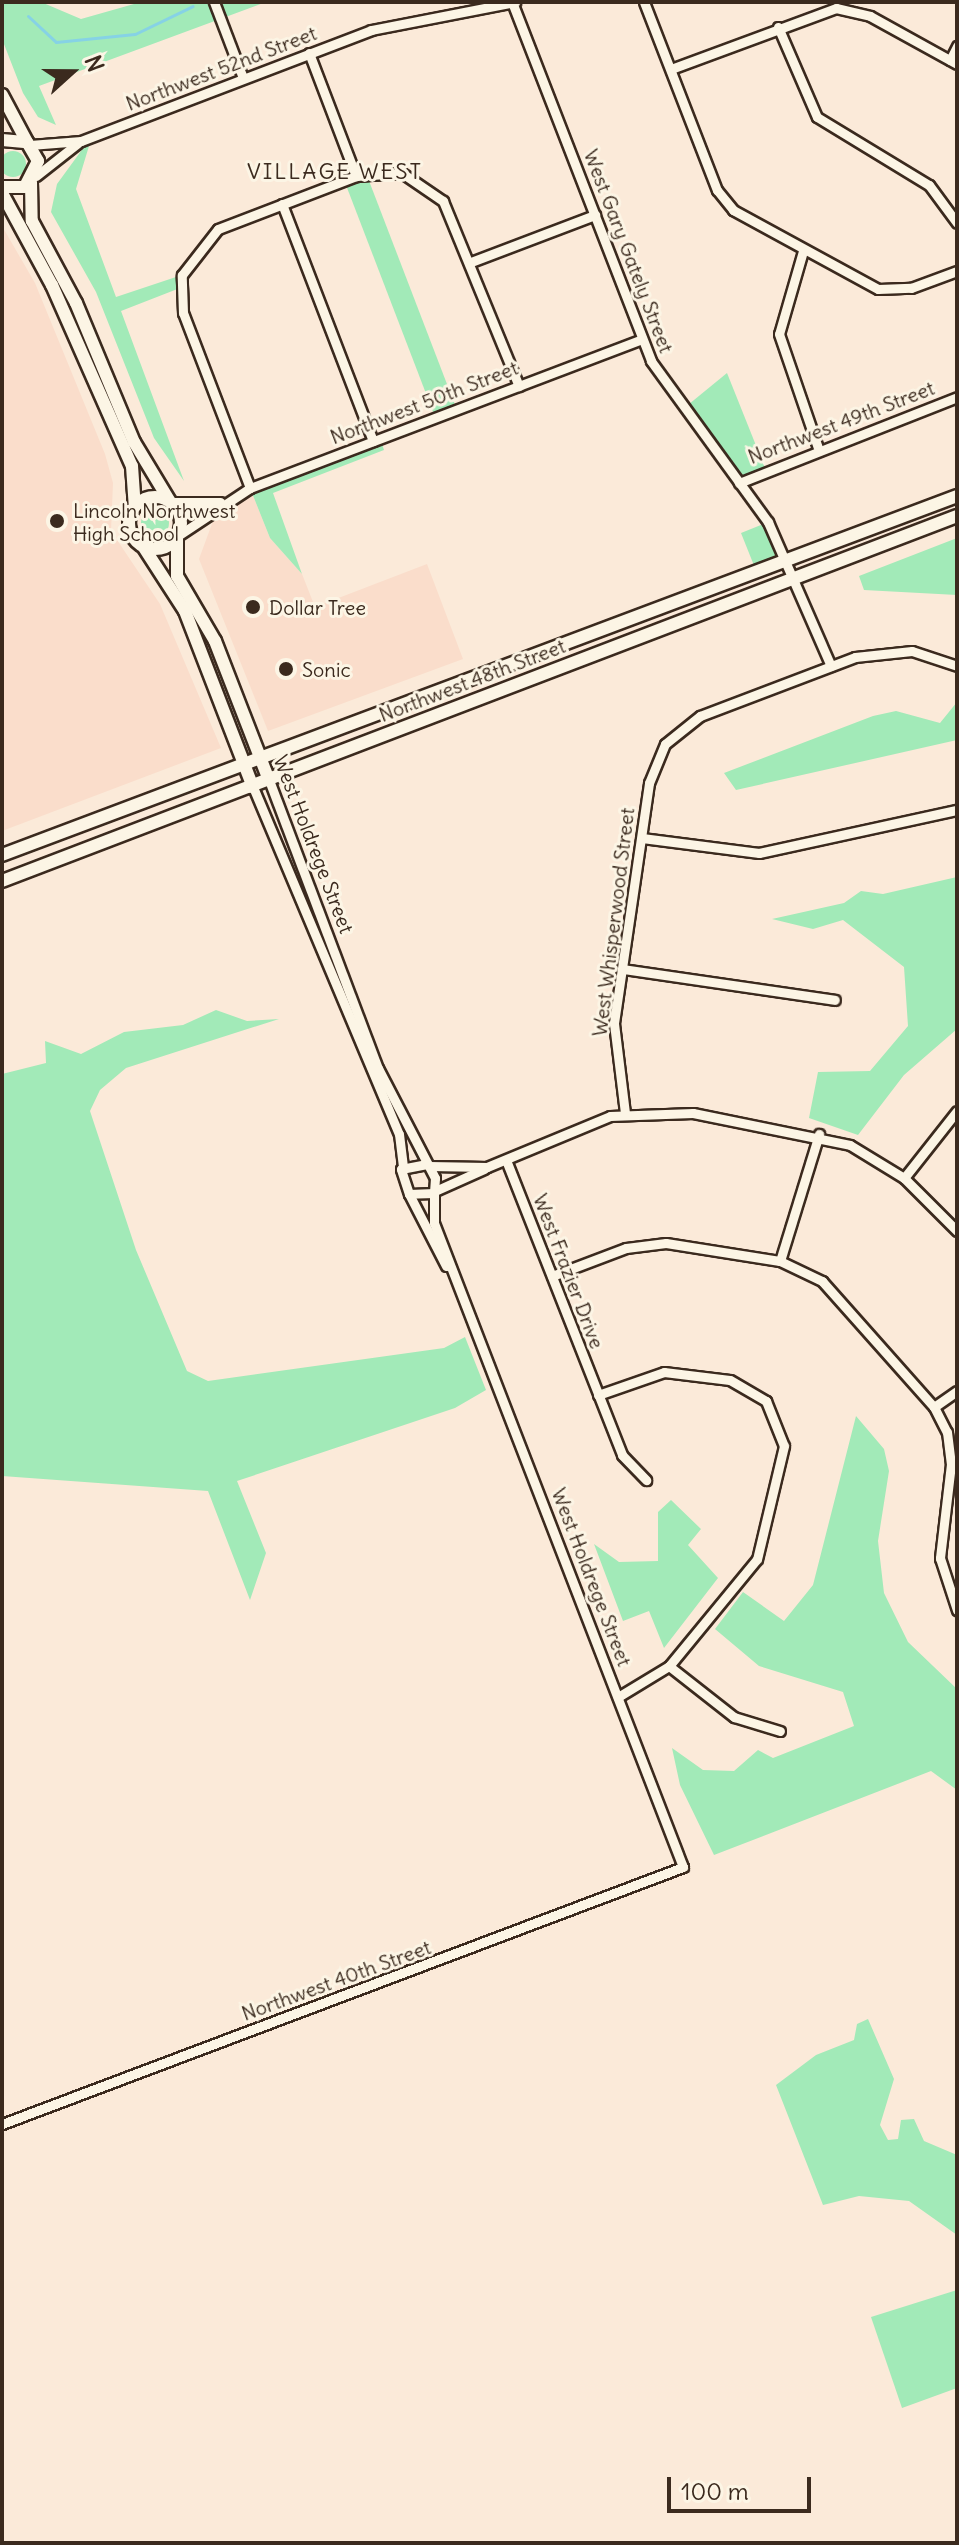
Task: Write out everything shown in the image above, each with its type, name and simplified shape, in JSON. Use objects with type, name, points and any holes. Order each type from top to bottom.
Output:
[{"type":"main road","points":[[2,95],[28,144],[33,179],[32,221],[76,303],[134,442],[181,517],[178,536],[166,547],[143,546],[130,530],[135,505],[132,466],[52,285],[2,190],[33,179]]},
{"type":"main road","points":[[2,140],[28,144]]},
{"type":"main road","points":[[135,505],[155,496],[171,501]]},
{"type":"main road","name":"Northwest 48th Street","points":[[2,855],[957,496]]},
{"type":"main road","name":"Northwest 48th Street","points":[[2,881],[957,516]]},
{"type":"main road","name":"West Holdrege Street","points":[[178,536],[177,576],[215,641],[269,780]]},
{"type":"main road","name":"West Holdrege Street","points":[[143,546],[185,611],[253,787]]},
{"type":"street","points":[[214,2],[243,78]]},
{"type":"street","name":"Northwest 52nd Street","points":[[33,179],[81,141],[371,30],[513,2]]},
{"type":"street","name":"West Gary Gately Street","points":[[513,2],[642,339],[659,375],[739,483],[789,560],[831,666]]},
{"type":"street","points":[[644,2],[723,199],[803,251],[890,290],[957,271]]},
{"type":"street","points":[[671,69],[778,27],[850,9],[953,62],[957,46]]},
{"type":"street","points":[[778,27],[817,117],[929,185],[957,223]]},
{"type":"street","points":[[309,53],[356,176]]},
{"type":"street","name":"Northwest 52nd Street","points":[[28,144],[81,141]]},
{"type":"street","points":[[250,488],[183,313],[188,261],[218,229],[282,204],[356,176],[394,172],[426,184],[450,210],[519,386]]},
{"type":"street","points":[[282,204],[373,441]]},
{"type":"street","points":[[471,262],[595,215]]},
{"type":"street","points":[[803,251],[779,334],[818,448]]},
{"type":"street","name":"Northwest 50th Street","points":[[178,536],[220,502],[250,488],[642,339]]},
{"type":"street","name":"Northwest 49th Street","points":[[739,483],[818,448],[957,397]]},
{"type":"street","name":"Northwest 50th Street","points":[[171,501],[220,502]]},
{"type":"street","points":[[831,666],[892,650],[957,666]]},
{"type":"street","name":"West Whisperwood Street","points":[[625,1113],[614,1030],[653,769],[670,739],[700,716],[831,666]]},
{"type":"street","name":"West Holdrege Street","points":[[269,780],[378,1068],[428,1165],[434,1192],[431,1214],[683,1867]]},
{"type":"street","name":"West Holdrege Street","points":[[253,787],[399,1134],[409,1194],[463,1301]]},
{"type":"street","points":[[642,838],[759,853],[957,810]]},
{"type":"street","points":[[623,969],[835,1000]]},
{"type":"street","points":[[904,1178],[957,1111]]},
{"type":"street","points":[[409,1194],[434,1192],[570,1128],[625,1113],[693,1113],[819,1134],[904,1178],[957,1231]]},
{"type":"street","points":[[780,1261],[819,1134]]},
{"type":"street","name":"West Frazier Drive","points":[[506,1160],[622,1455],[646,1480]]},
{"type":"street","points":[[403,1167],[487,1167]]},
{"type":"street","points":[[552,1276],[656,1243],[780,1261],[833,1290],[934,1407],[950,1443],[940,1558],[957,1610]]},
{"type":"street","points":[[598,1395],[664,1372],[730,1380],[766,1401],[782,1434],[763,1550],[669,1666],[618,1697]]},
{"type":"street","points":[[934,1407],[957,1391]]},
{"type":"street","points":[[669,1666],[734,1717],[780,1731]]},
{"type":"street","name":"Northwest 40th Street","points":[[2,2124],[683,1867]]},
{"type":"shaded area","name":"Lincoln Northwest High School","points":[[2,226],[35,283],[105,454],[113,483],[111,531],[160,604],[221,748],[2,831]]},
{"type":"shaded area","points":[[250,488],[270,538],[302,574],[315,607],[427,564],[463,659],[268,731],[199,559],[220,502]]},
{"type":"green space","points":[[2,2],[41,2],[81,19],[141,2],[266,2],[39,86],[56,125],[38,117],[23,93],[2,39]]},
{"type":"green space","points":[[92,136],[76,189],[116,297],[182,275],[180,288],[121,311],[184,481],[154,438],[96,292],[51,212],[57,184]]},
{"type":"green space","points":[[13,151],[22,155],[26,164],[22,173],[13,177],[4,173],[0,164],[4,155]]},
{"type":"green space","points":[[366,173],[457,409],[435,417],[345,181]]},
{"type":"green space","points":[[727,373],[765,468],[739,483],[683,409]]},
{"type":"green space","points":[[380,438],[384,450],[273,493],[302,574],[270,538],[250,488]]},
{"type":"green space","points":[[155,509],[165,513],[169,523],[165,533],[155,537],[145,533],[141,523],[145,513]]},
{"type":"green space","points":[[768,522],[789,560],[757,573],[741,533]]},
{"type":"green space","points":[[957,538],[957,595],[864,590],[859,576]]},
{"type":"green space","points":[[957,702],[957,740],[736,790],[724,773],[873,716],[896,711],[940,723]]},
{"type":"green space","points":[[957,877],[957,1029],[904,1075],[858,1135],[809,1118],[818,1072],[870,1071],[908,1026],[904,967],[843,920],[813,929],[772,919],[844,903],[861,891],[883,894]]},
{"type":"green space","points":[[216,1010],[247,1021],[279,1019],[126,1068],[100,1090],[90,1111],[136,1250],[187,1371],[208,1381],[444,1348],[465,1337],[486,1390],[455,1408],[237,1481],[266,1553],[250,1600],[208,1491],[2,1476],[2,1074],[46,1063],[45,1041],[81,1054],[124,1032],[183,1025]]},
{"type":"green space","points":[[856,1416],[884,1449],[889,1471],[878,1541],[884,1593],[908,1642],[957,1689],[957,1790],[931,1771],[714,1855],[680,1785],[672,1748],[703,1770],[734,1771],[758,1750],[773,1758],[854,1726],[843,1692],[759,1666],[715,1629],[743,1592],[784,1621],[813,1585]]},
{"type":"green space","points":[[671,1500],[701,1529],[688,1545],[718,1578],[664,1648],[649,1611],[623,1621],[594,1544],[619,1562],[658,1561],[658,1512]]},
{"type":"green space","points":[[868,2019],[894,2079],[880,2125],[888,2140],[898,2139],[901,2120],[914,2119],[924,2141],[957,2155],[957,2235],[909,2201],[859,2196],[823,2205],[776,2085],[816,2055],[854,2040],[857,2024]]},
{"type":"green space","points":[[957,2290],[957,2388],[902,2408],[871,2317]]},
{"type":"waterway","points":[[28,16],[56,42],[135,34],[193,6]]},
{"type":"place","name":"Lincoln Northwest High School","points":[[57,521]]},
{"type":"place","name":"Dollar Tree","points":[[253,607]]},
{"type":"place","name":"Sonic","points":[[286,669]]},
{"type":"district","name":"VILLAGE WEST","points":[[335,172]]}]
